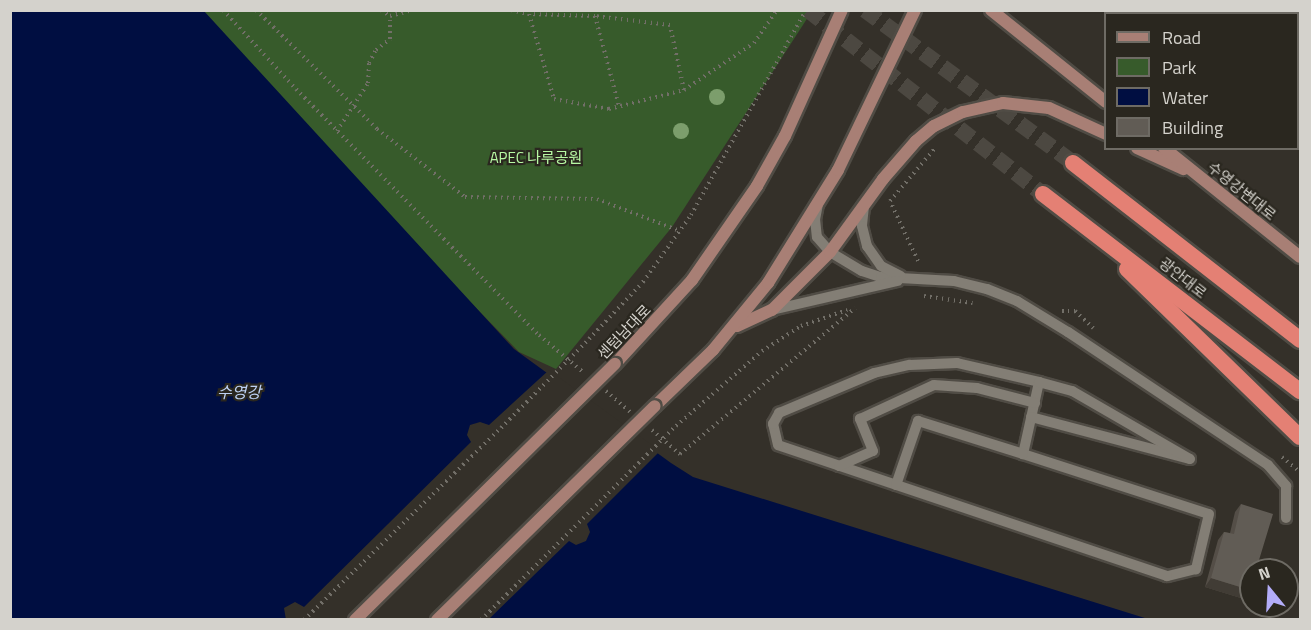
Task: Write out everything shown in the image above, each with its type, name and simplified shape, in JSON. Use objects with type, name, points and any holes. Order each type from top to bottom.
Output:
[{"type":"highway","name":"광안대로","points":[[1073,163],[1300,340]]},
{"type":"highway","name":"광안대로","points":[[1043,194],[1300,392]]},
{"type":"highway","points":[[1068,212],[1300,437]]},
{"type":"main road","name":"센텀남대로","points":[[355,620],[615,364],[692,280],[757,186],[785,136],[842,10]]},
{"type":"main road","points":[[437,620],[733,328],[768,283],[838,170],[915,10]]},
{"type":"main road","points":[[991,10],[1104,100]]},
{"type":"main road","points":[[733,328],[772,310],[830,252],[916,141],[934,126],[963,112],[1004,104],[1049,108],[1104,133]]},
{"type":"main road","points":[[1141,150],[1202,178]]},
{"type":"main road","name":"수영강변대로","points":[[1167,150],[1300,257]]},
{"type":"lane","points":[[819,201],[815,219],[817,237],[830,252],[862,271],[881,277],[954,281],[987,289],[1017,300],[1268,465],[1286,486],[1286,518]]},
{"type":"lane","points":[[864,206],[862,226],[867,246],[880,266],[907,279]]},
{"type":"lane","points":[[772,310],[907,279]]},
{"type":"lane","points":[[896,485],[918,421],[1209,514],[1196,569],[1167,576],[839,466],[778,445],[773,424],[779,412],[874,373],[910,365],[957,363],[1072,391],[1190,459],[1031,417]]},
{"type":"lane","points":[[1023,454],[1039,382]]},
{"type":"lane","points":[[839,466],[873,451],[860,419],[934,385],[977,388],[1035,403]]},
{"type":"path","points":[[256,10],[377,129],[465,197],[597,199],[680,231]]},
{"type":"path","points":[[381,10],[390,16],[413,10]]},
{"type":"path","points":[[512,10],[529,14],[595,16],[670,25],[684,90]]},
{"type":"path","points":[[529,14],[554,99],[609,109],[684,90],[754,43],[777,10]]},
{"type":"path","points":[[304,620],[589,339],[643,282],[692,215],[806,10]]},
{"type":"path","points":[[337,131],[355,107],[368,83],[369,63],[376,50],[390,39],[390,16]]},
{"type":"path","points":[[595,16],[619,106]]},
{"type":"path","points":[[918,261],[890,201],[941,142]]},
{"type":"path","points":[[481,620],[676,426],[762,351],[801,326],[852,308]]},
{"type":"green space","name":"APEC 나루공원","points":[[186,11],[812,11],[672,227],[556,369],[519,352]]},
{"type":"water","name":"수영강","points":[[10,11],[204,11],[514,349],[671,463],[693,477],[1148,619],[11,619]]},
{"type":"pier","points":[[549,370],[660,451],[587,524],[590,532],[586,541],[576,545],[569,541],[489,619],[286,620],[284,608],[295,602],[304,607],[471,442],[467,435],[470,425],[480,422],[489,425]]},
{"type":"building","points":[[1241,504],[1273,514],[1260,558],[1239,558],[1239,587],[1211,578],[1224,532],[1234,534]]},
{"type":"tunnel","points":[[808,10],[1043,194]]},
{"type":"tunnel","points":[[865,10],[1073,163]]}]
